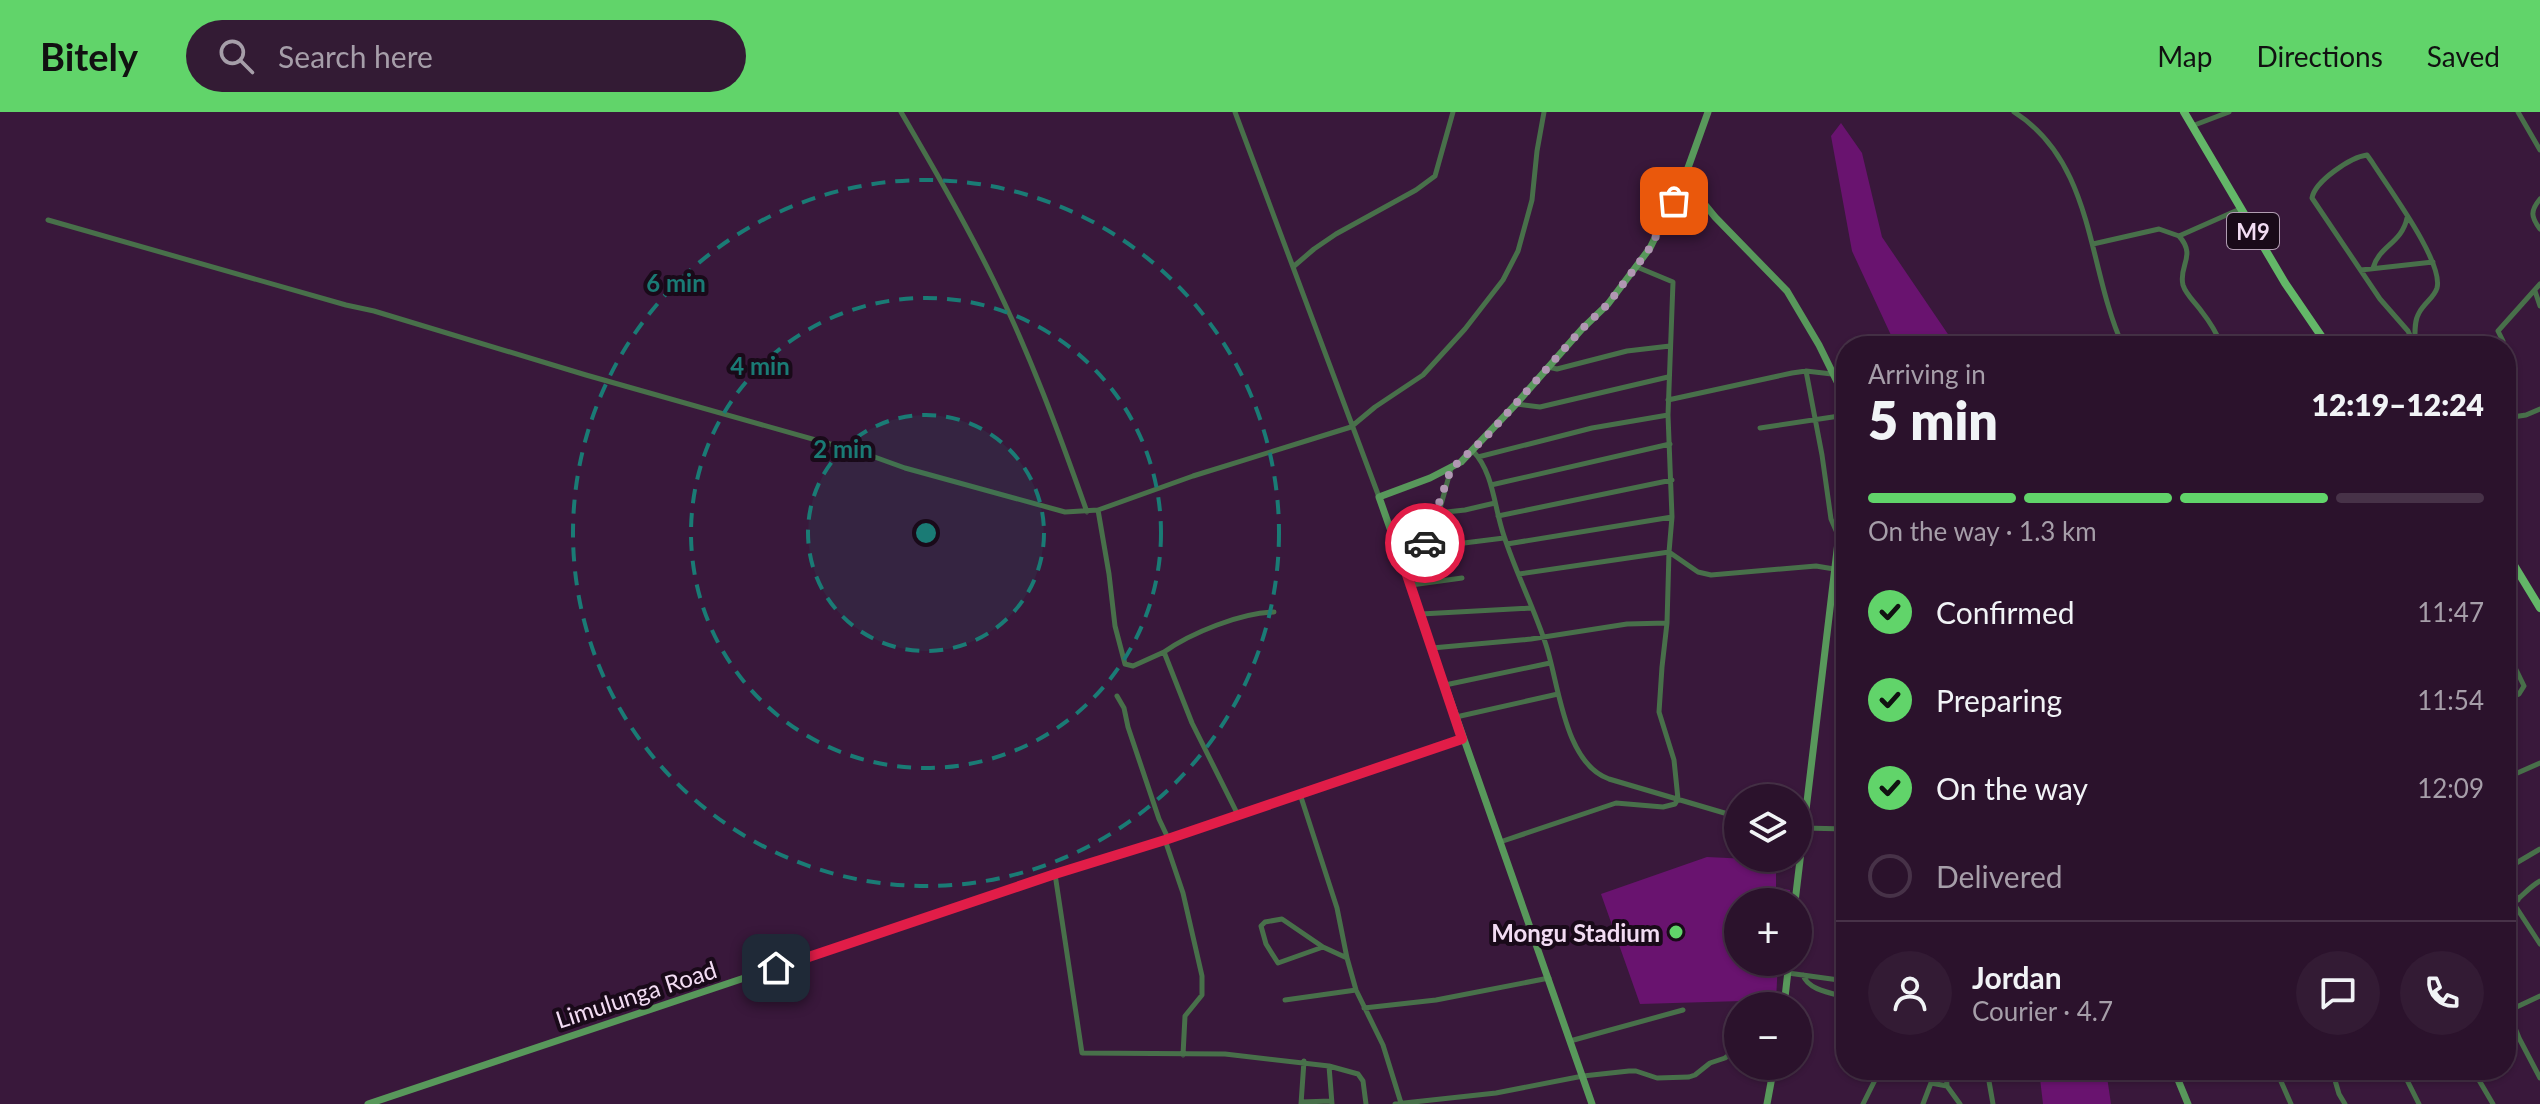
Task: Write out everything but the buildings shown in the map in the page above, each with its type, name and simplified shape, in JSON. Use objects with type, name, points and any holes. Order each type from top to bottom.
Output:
[{"type":"main road","points":[[1592,1104],[1379,497],[1451,469],[1475,454],[1548,367],[1608,304],[1650,248],[1684,179],[1708,112]]},
{"type":"main road","name":"M9","points":[[2184,112],[2285,283],[2321,336]]},
{"type":"main road","points":[[1684,179],[1715,217],[1787,291],[1836,378]]},
{"type":"main road","points":[[1807,784],[1836,552]]},
{"type":"main road","points":[[2516,569],[2540,608]]},
{"type":"main road","name":"Limulunga Road","points":[[368,1104],[1462,739]]},
{"type":"main road","points":[[1767,1104],[1771,1080]]},
{"type":"main road","points":[[2178,1080],[2188,1104]]},
{"type":"street","points":[[901,112],[959,215],[1014,324],[1049,407],[1087,512]]},
{"type":"street","points":[[1235,112],[1379,497]]},
{"type":"street","points":[[1293,267],[1325,241],[1435,176],[1453,112]]},
{"type":"street","points":[[48,220],[735,415],[905,468],[1065,512],[1087,512],[1351,427],[1423,375],[1465,329],[1507,275],[1518,251],[1532,200],[1544,112]]},
{"type":"street","points":[[2014,112],[2029,122],[2061,160],[2079,199],[2108,310],[2119,336]]},
{"type":"street","points":[[2192,126],[2229,112]]},
{"type":"street","points":[[2518,112],[2540,150]]},
{"type":"street","points":[[2411,336],[2380,299],[2312,198],[2320,182],[2356,158],[2367,155],[2433,262],[2437,287],[2417,314],[2416,336]]},
{"type":"street","points":[[2540,199],[2532,215],[2540,229]]},
{"type":"street","points":[[2179,236],[2240,209]]},
{"type":"street","points":[[2373,268],[2375,259],[2404,231],[2407,218]]},
{"type":"street","points":[[2093,244],[2159,229],[2179,236],[2184,241],[2188,256],[2182,278],[2184,288],[2204,313],[2217,336]]},
{"type":"street","points":[[2361,270],[2433,262]]},
{"type":"street","points":[[1637,267],[1673,282],[1668,377],[1672,517],[1659,712],[1674,760],[1678,799]]},
{"type":"street","points":[[2500,336],[2498,331],[2540,284]]},
{"type":"street","points":[[2535,291],[2540,306]]},
{"type":"street","points":[[1548,367],[1557,369],[1627,351],[1670,346]]},
{"type":"street","points":[[1806,371],[1831,519],[1836,531]]},
{"type":"street","points":[[1668,400],[1806,371],[1834,374]]},
{"type":"street","points":[[1516,404],[1540,407],[1668,377]]},
{"type":"street","points":[[2516,416],[2540,409]]},
{"type":"street","points":[[1668,415],[1475,454],[1491,485],[1505,541],[1543,638],[1577,747],[1600,776],[1724,813]]},
{"type":"street","points":[[1760,428],[1836,417]]},
{"type":"street","points":[[1491,485],[1670,444]]},
{"type":"street","points":[[1406,572],[1413,566],[1430,535],[1451,469]]},
{"type":"street","points":[[1498,516],[1672,480]]},
{"type":"street","points":[[1437,513],[1495,503]]},
{"type":"street","points":[[1098,510],[1115,626],[1125,664],[1133,666],[1183,640],[1228,622],[1259,612],[1274,612]]},
{"type":"street","points":[[1430,535],[1456,544],[1505,541],[1672,517]]},
{"type":"street","points":[[1519,574],[1669,552],[1698,572],[1711,575],[1816,566],[1834,569]]},
{"type":"street","points":[[1411,585],[1462,578]]},
{"type":"street","points":[[1421,614],[1531,608]]},
{"type":"street","points":[[1432,648],[1543,638],[1627,624],[1667,623]]},
{"type":"street","points":[[1164,652],[1192,723],[1238,815]]},
{"type":"street","points":[[1445,685],[1550,663]]},
{"type":"street","points":[[2516,670],[2524,686],[2516,695]]},
{"type":"street","points":[[1455,718],[1558,694]]},
{"type":"street","points":[[1117,696],[1124,708],[1183,893],[1202,976],[1202,995],[1185,1016],[1183,1055]]},
{"type":"street","points":[[2516,774],[2540,763]]},
{"type":"street","points":[[1300,794],[1337,908],[1356,990],[1383,1045],[1399,1103],[1496,1093],[1583,1076],[1636,1071],[1657,1078],[1689,1077],[1710,1063],[1724,1058]]},
{"type":"street","points":[[1499,842],[1616,803],[1670,806],[1678,799]]},
{"type":"street","points":[[1812,827],[1836,828]]},
{"type":"street","points":[[2516,863],[2540,849]]},
{"type":"street","points":[[1055,874],[1082,1053],[1236,1055],[1304,1061],[1358,1074],[1363,1081],[1366,1104]]},
{"type":"street","points":[[2540,881],[2516,902],[2540,944]]},
{"type":"street","points":[[1323,947],[1278,963],[1266,944],[1261,926],[1265,922],[1282,919],[1323,947],[1347,958]]},
{"type":"street","points":[[1803,976],[1811,985],[1836,994]]},
{"type":"street","points":[[1810,976],[1836,980]]},
{"type":"street","points":[[1364,1008],[1436,1000],[1549,978]]},
{"type":"street","points":[[1285,1000],[1356,990]]},
{"type":"street","points":[[2516,1005],[2540,996]]},
{"type":"street","points":[[1570,1041],[1683,1010]]},
{"type":"street","points":[[2516,1031],[2540,1078]]},
{"type":"street","points":[[1304,1061],[1301,1103],[1331,1102],[1329,1066]]},
{"type":"street","points":[[1863,1104],[1875,1080]]},
{"type":"street","points":[[1923,1104],[1933,1080]]},
{"type":"street","points":[[1945,1080],[1960,1104]]},
{"type":"street","points":[[1989,1080],[1993,1104]]},
{"type":"street","points":[[2280,1080],[2291,1104]]},
{"type":"street","points":[[2335,1080],[2345,1104]]},
{"type":"street","points":[[2407,1080],[2419,1104]]},
{"type":"street","points":[[2479,1080],[2493,1104]]},
{"type":"street","points":[[1931,1083],[1947,1086]]},
{"type":"shaded area","points":[[1841,123],[1862,153],[1882,237],[1949,336],[1891,336],[1852,251],[1831,136]]},
{"type":"shaded area","name":"Mongu Stadium","points":[[1707,857],[1724,858],[1724,872],[1776,872],[1776,888],[1724,888],[1724,976],[1777,976],[1776,992],[1724,992],[1724,1002],[1640,1004],[1601,894]]},
{"type":"shaded area","points":[[2040,1080],[2107,1080],[2111,1104],[2043,1104]]},
{"type":"way so far","points":[[1425,543],[1451,469],[1486,437],[1608,304],[1650,248],[1674,201]]},
{"type":"place","name":"Mongu Stadium","points":[[1676,932]]},
{"type":"route","points":[[776,968],[1462,739],[1406,572],[1413,566],[1425,543]]}]
